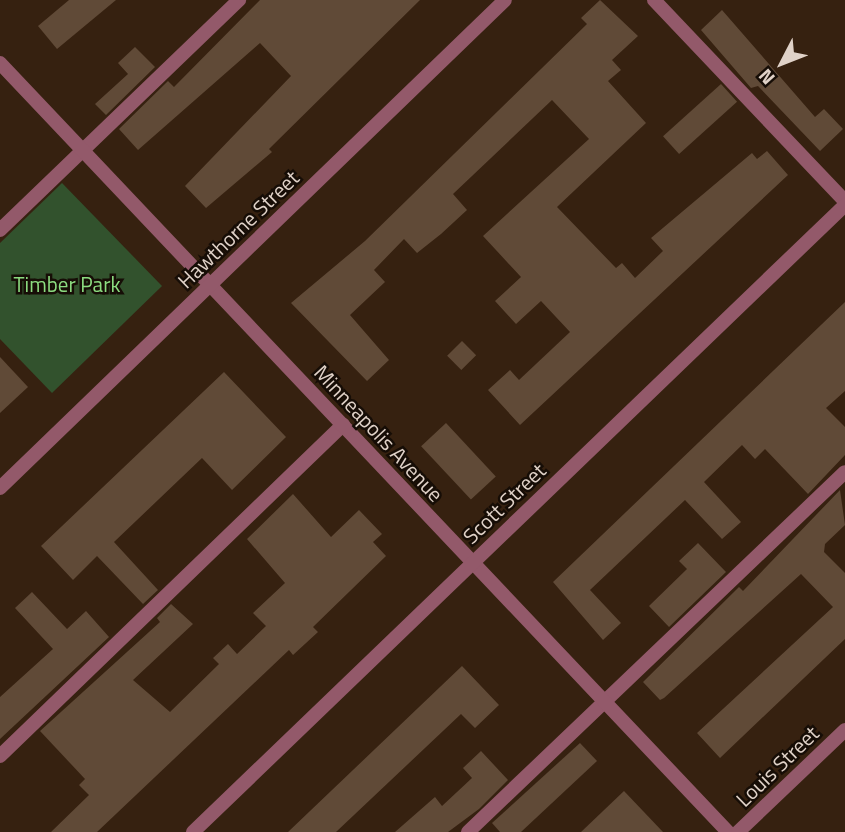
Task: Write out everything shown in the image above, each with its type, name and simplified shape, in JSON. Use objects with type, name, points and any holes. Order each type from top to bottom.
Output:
[{"type":"street","points":[[0,230],[239,0]]},
{"type":"street","name":"Hawthorne Street","points":[[0,488],[505,0]]},
{"type":"street","points":[[654,0],[845,203]]},
{"type":"street","name":"Minneapolis Avenue","points":[[0,63],[728,832]]},
{"type":"street","name":"Scott Street","points":[[193,832],[845,203]]},
{"type":"street","points":[[0,756],[343,425]]},
{"type":"street","points":[[468,832],[845,472]]},
{"type":"street","name":"Louis Street","points":[[738,832],[845,730]]},
{"type":"green space","name":"Timber Park","points":[[62,183],[162,286],[52,393],[0,339],[0,243]]},
{"type":"building","points":[[69,0],[116,0],[57,49],[38,26]]},
{"type":"building","points":[[260,0],[420,0],[269,149],[272,152],[206,208],[185,186],[291,76],[260,43],[138,150],[119,129],[168,81],[174,87]]},
{"type":"building","points":[[600,0],[638,36],[612,60],[621,70],[608,81],[646,123],[557,207],[616,268],[622,263],[635,278],[663,251],[651,238],[752,153],[757,159],[767,151],[788,175],[520,425],[488,390],[510,370],[519,380],[570,332],[541,301],[516,324],[495,301],[521,277],[483,236],[589,139],[552,100],[453,194],[467,210],[417,253],[404,239],[374,270],[385,282],[350,315],[389,360],[367,381],[291,303],[365,241],[587,24],[581,18]]},
{"type":"building","points":[[722,10],[815,117],[824,109],[843,129],[820,151],[758,86],[751,88],[701,30]]},
{"type":"building","points":[[135,47],[155,67],[106,115],[95,104],[128,74],[118,63]]},
{"type":"building","points":[[721,84],[737,102],[679,154],[663,136]]},
{"type":"building","points":[[845,302],[845,391],[826,408],[845,427],[845,455],[808,494],[765,449],[755,459],[742,445],[704,482],[741,522],[722,539],[685,500],[590,590],[621,623],[603,640],[553,582]]},
{"type":"building","points":[[462,341],[476,355],[461,370],[447,356]]},
{"type":"building","points":[[0,357],[28,387],[0,413]]},
{"type":"building","points":[[224,372],[286,437],[232,490],[202,458],[114,542],[158,590],[143,604],[97,556],[73,580],[41,546]]},
{"type":"building","points":[[446,423],[496,476],[471,500],[421,446]]},
{"type":"building","points":[[840,490],[845,525],[825,544],[824,552],[845,573],[845,639],[720,758],[697,733],[833,607],[801,574],[664,698],[660,700],[643,682],[739,587],[743,591]]},
{"type":"building","points":[[293,494],[331,537],[359,510],[382,534],[373,542],[386,556],[313,627],[318,632],[293,655],[289,650],[97,832],[51,832],[89,795],[79,785],[85,779],[40,731],[160,622],[157,618],[171,604],[193,624],[133,680],[170,712],[219,664],[213,658],[228,644],[237,654],[266,626],[253,613],[285,583],[247,539]]},
{"type":"building","points":[[698,543],[726,572],[669,627],[649,606],[687,569],[679,561]]},
{"type":"building","points":[[32,592],[67,629],[86,611],[109,637],[0,739],[0,697],[53,649],[15,608]]},
{"type":"building","points":[[462,666],[499,705],[475,728],[461,714],[336,832],[288,832]]},
{"type":"building","points":[[580,743],[597,761],[521,832],[500,832],[492,823]]},
{"type":"building","points":[[481,751],[508,780],[479,809],[448,832],[395,832],[435,797],[442,806],[472,778],[463,768]]},
{"type":"building","points":[[624,791],[663,832],[581,832]]}]
